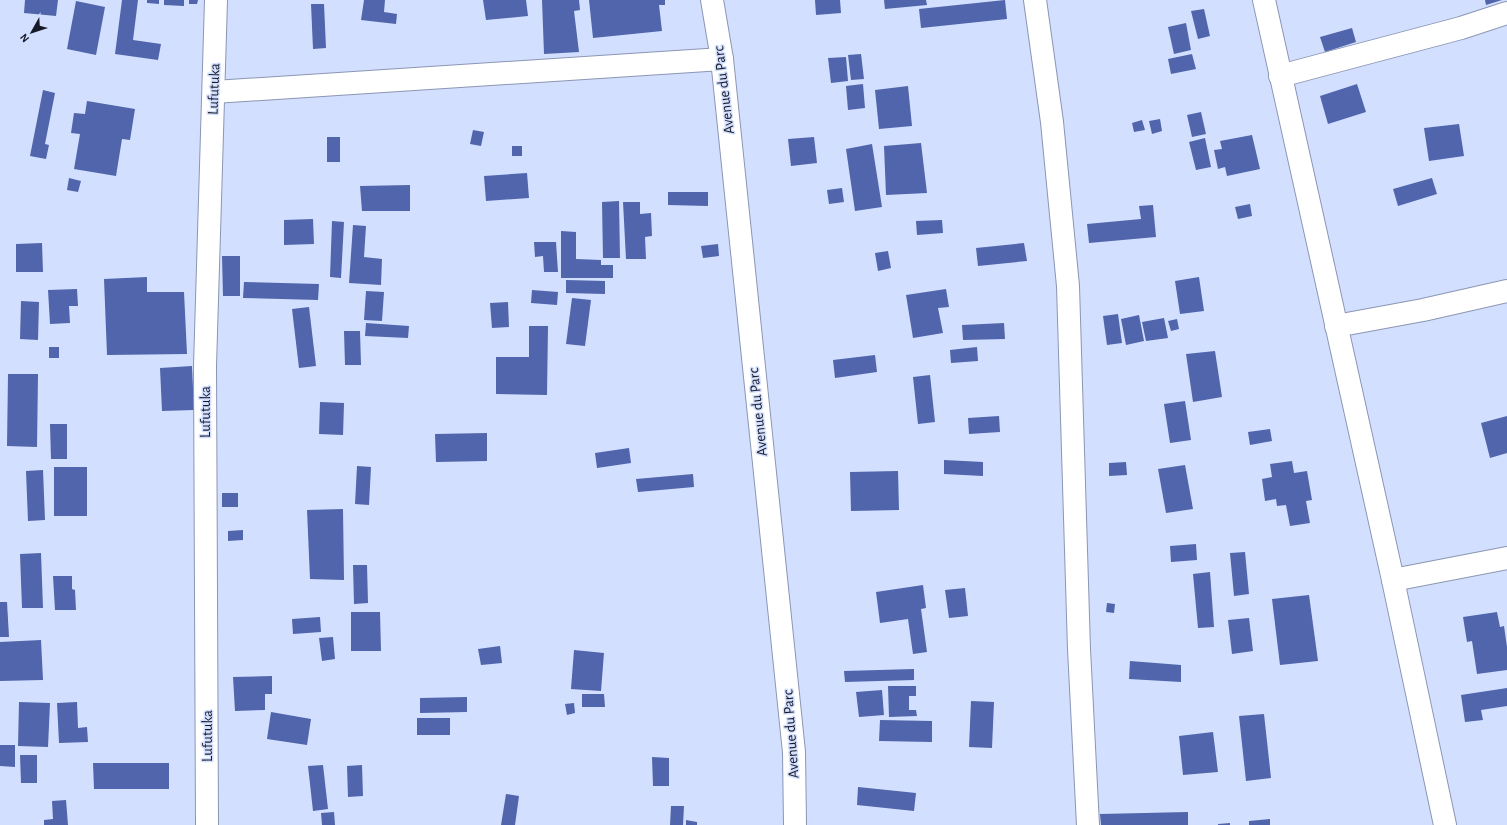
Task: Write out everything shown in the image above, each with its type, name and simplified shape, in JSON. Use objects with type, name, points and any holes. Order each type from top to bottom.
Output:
[{"type":"street","name":"Lufutuka","points":[[207,825],[205,366],[216,0]]},
{"type":"street","name":"Avenue du Parc","points":[[712,0],[722,58],[794,752],[795,825]]},
{"type":"street","points":[[1035,0],[1052,122],[1068,286],[1078,634],[1088,825]]},
{"type":"street","points":[[1264,0],[1393,580],[1445,825]]},
{"type":"street","points":[[1280,76],[1461,28],[1507,13]]},
{"type":"street","points":[[214,92],[722,58]]},
{"type":"street","points":[[1336,326],[1423,310],[1507,291]]},
{"type":"street","points":[[1393,580],[1507,558]]},
{"type":"building","points":[[25,0],[58,0],[56,16],[24,13]]},
{"type":"building","points":[[122,0],[138,0],[133,40],[161,44],[158,60],[115,54]]},
{"type":"building","points":[[147,0],[159,0],[159,4],[147,3]]},
{"type":"building","points":[[164,0],[184,0],[184,6],[164,5]]},
{"type":"building","points":[[189,0],[198,0],[197,4],[189,4]]},
{"type":"building","points":[[364,0],[385,0],[384,12],[397,14],[396,24],[361,20]]},
{"type":"building","points":[[483,0],[526,0],[528,16],[486,20]]},
{"type":"building","points":[[542,0],[579,0],[580,10],[574,11],[579,52],[544,54]]},
{"type":"building","points":[[589,0],[665,0],[665,5],[659,5],[662,31],[593,38]]},
{"type":"building","points":[[815,0],[840,0],[841,13],[816,15]]},
{"type":"building","points":[[884,0],[926,0],[927,5],[885,9]]},
{"type":"building","points":[[1005,0],[1007,19],[921,28],[919,9]]},
{"type":"building","points":[[1485,0],[1502,0],[1486,5]]},
{"type":"building","points":[[76,1],[105,7],[96,55],[67,49]]},
{"type":"building","points":[[311,4],[324,4],[326,48],[313,49]]},
{"type":"building","points":[[1204,9],[1210,36],[1198,39],[1191,11]]},
{"type":"building","points":[[1186,23],[1191,50],[1174,54],[1168,27]]},
{"type":"building","points":[[1352,28],[1356,42],[1325,52],[1320,37]]},
{"type":"building","points":[[861,54],[864,79],[851,80],[848,55]]},
{"type":"building","points":[[1192,54],[1196,69],[1171,74],[1168,59]]},
{"type":"building","points":[[846,57],[848,81],[831,83],[828,58]]},
{"type":"building","points":[[863,84],[865,108],[848,110],[846,86]]},
{"type":"building","points":[[1357,84],[1366,112],[1328,124],[1320,96]]},
{"type":"building","points":[[908,86],[912,126],[879,129],[875,90]]},
{"type":"building","points":[[43,90],[55,93],[45,144],[49,145],[46,159],[30,156]]},
{"type":"building","points":[[87,101],[135,109],[130,140],[122,139],[116,176],[74,169],[80,134],[71,133],[74,113],[85,114]]},
{"type":"building","points":[[1201,112],[1206,134],[1192,137],[1187,115]]},
{"type":"building","points":[[1160,119],[1162,131],[1152,134],[1149,121]]},
{"type":"building","points":[[1142,120],[1145,130],[1134,132],[1132,123]]},
{"type":"building","points":[[1459,124],[1464,156],[1429,161],[1424,128]]},
{"type":"building","points":[[473,130],[484,132],[481,146],[470,144]]},
{"type":"building","points":[[1252,135],[1260,169],[1227,176],[1225,167],[1218,169],[1214,150],[1222,149],[1220,141]]},
{"type":"building","points":[[327,137],[340,137],[340,162],[327,162]]},
{"type":"building","points":[[814,137],[817,163],[791,166],[788,139]]},
{"type":"building","points":[[1205,138],[1211,167],[1196,170],[1189,142]]},
{"type":"building","points":[[921,143],[927,193],[886,195],[884,146]]},
{"type":"building","points":[[872,144],[882,207],[855,211],[846,149]]},
{"type":"building","points":[[512,146],[522,146],[522,156],[512,156]]},
{"type":"building","points":[[527,173],[529,198],[486,201],[484,176]]},
{"type":"building","points":[[69,178],[81,181],[78,192],[67,190]]},
{"type":"building","points":[[1432,178],[1437,194],[1398,206],[1393,189]]},
{"type":"building","points":[[410,185],[410,211],[362,211],[360,186]]},
{"type":"building","points":[[842,188],[844,202],[829,204],[827,190]]},
{"type":"building","points":[[668,192],[708,192],[708,206],[668,205]]},
{"type":"building","points":[[619,201],[620,258],[603,258],[602,202]]},
{"type":"building","points":[[623,202],[640,202],[640,214],[651,213],[652,236],[645,237],[646,259],[626,259]]},
{"type":"building","points":[[1250,204],[1252,216],[1238,219],[1235,207]]},
{"type":"building","points":[[1153,205],[1156,237],[1089,243],[1087,224],[1141,219],[1139,206]]},
{"type":"building","points":[[313,219],[314,244],[284,245],[284,220]]},
{"type":"building","points":[[942,220],[943,233],[917,235],[916,221]]},
{"type":"building","points":[[332,221],[344,222],[341,278],[330,277]]},
{"type":"building","points":[[353,225],[366,226],[364,257],[382,259],[381,285],[349,283]]},
{"type":"building","points":[[561,231],[576,232],[576,259],[601,260],[601,265],[613,265],[613,278],[561,278]]},
{"type":"building","points":[[534,242],[556,242],[558,272],[544,272],[543,256],[535,257]]},
{"type":"building","points":[[42,243],[43,272],[16,272],[16,244]]},
{"type":"building","points":[[1024,243],[1027,261],[978,266],[976,248]]},
{"type":"building","points":[[718,244],[719,256],[703,258],[701,246]]},
{"type":"building","points":[[888,251],[891,268],[878,271],[875,253]]},
{"type":"building","points":[[222,256],[240,256],[240,296],[223,296]]},
{"type":"building","points":[[147,277],[147,292],[184,292],[187,354],[107,355],[104,279]]},
{"type":"building","points":[[1199,277],[1204,311],[1180,314],[1175,281]]},
{"type":"building","points":[[566,280],[605,281],[605,294],[566,293]]},
{"type":"building","points":[[244,282],[319,284],[318,300],[243,298]]},
{"type":"building","points":[[77,289],[78,306],[69,306],[70,323],[50,324],[48,290]]},
{"type":"building","points":[[946,289],[949,307],[938,308],[943,333],[913,338],[906,295]]},
{"type":"building","points":[[532,290],[558,292],[557,305],[531,303]]},
{"type":"building","points":[[366,291],[384,292],[382,321],[364,320]]},
{"type":"building","points":[[572,298],[591,300],[585,346],[566,344]]},
{"type":"building","points":[[21,301],[39,302],[38,340],[20,339]]},
{"type":"building","points":[[508,302],[509,327],[492,328],[490,303]]},
{"type":"building","points":[[309,307],[316,366],[299,368],[292,309]]},
{"type":"building","points":[[1118,314],[1122,343],[1107,345],[1103,316]]},
{"type":"building","points":[[1139,315],[1144,341],[1126,345],[1121,319]]},
{"type":"building","points":[[1164,318],[1168,338],[1146,341],[1142,322]]},
{"type":"building","points":[[1177,319],[1179,329],[1171,331],[1168,321]]},
{"type":"building","points":[[366,323],[409,326],[408,338],[365,336]]},
{"type":"building","points":[[1004,323],[1005,339],[963,340],[962,325]]},
{"type":"building","points":[[529,326],[548,326],[547,395],[496,394],[496,357],[529,357]]},
{"type":"building","points":[[344,331],[360,331],[361,365],[345,365]]},
{"type":"building","points":[[49,347],[59,347],[59,358],[49,358]]},
{"type":"building","points":[[977,347],[978,361],[951,363],[950,350]]},
{"type":"building","points":[[1215,351],[1222,397],[1193,402],[1186,354]]},
{"type":"building","points":[[875,355],[877,372],[835,378],[833,360]]},
{"type":"building","points":[[192,366],[194,410],[162,411],[160,368]]},
{"type":"building","points":[[8,374],[38,374],[37,447],[7,446]]},
{"type":"building","points":[[930,375],[935,422],[918,424],[913,377]]},
{"type":"building","points":[[1185,401],[1191,440],[1170,443],[1164,404]]},
{"type":"building","points":[[320,402],[344,403],[343,435],[319,434]]},
{"type":"building","points":[[999,416],[1000,432],[969,434],[968,418]]},
{"type":"building","points":[[1507,416],[1507,453],[1490,458],[1481,423]]},
{"type":"building","points":[[50,424],[67,424],[67,459],[51,459]]},
{"type":"building","points":[[1270,429],[1272,441],[1250,445],[1248,432]]},
{"type":"building","points":[[487,433],[487,461],[436,462],[435,434]]},
{"type":"building","points":[[629,448],[631,463],[597,468],[595,453]]},
{"type":"building","points":[[944,460],[983,462],[983,476],[944,474]]},
{"type":"building","points":[[1292,461],[1294,473],[1307,471],[1312,500],[1306,501],[1310,523],[1290,526],[1286,505],[1277,506],[1276,499],[1265,501],[1262,479],[1272,477],[1270,464]]},
{"type":"building","points":[[1126,462],[1127,475],[1109,476],[1109,463]]},
{"type":"building","points":[[1185,465],[1193,509],[1166,513],[1158,469]]},
{"type":"building","points":[[357,466],[371,467],[369,505],[355,504]]},
{"type":"building","points":[[54,467],[87,467],[87,516],[54,516]]},
{"type":"building","points":[[43,470],[45,520],[28,521],[26,471]]},
{"type":"building","points":[[898,471],[899,510],[851,511],[850,472]]},
{"type":"building","points":[[693,474],[694,487],[638,492],[636,479]]},
{"type":"building","points":[[222,493],[238,493],[238,507],[222,507]]},
{"type":"building","points":[[343,509],[344,580],[310,579],[307,510]]},
{"type":"building","points":[[243,530],[243,540],[228,541],[228,531]]},
{"type":"building","points":[[1196,544],[1197,560],[1171,562],[1170,546]]},
{"type":"building","points":[[1245,552],[1249,594],[1234,596],[1230,553]]},
{"type":"building","points":[[41,553],[43,608],[22,608],[20,554]]},
{"type":"building","points":[[353,565],[367,565],[368,603],[354,604]]},
{"type":"building","points":[[1210,572],[1214,627],[1198,628],[1193,574]]},
{"type":"building","points":[[53,576],[72,576],[72,589],[75,590],[76,610],[55,610]]},
{"type":"building","points":[[923,585],[926,608],[921,609],[927,652],[913,654],[908,619],[880,623],[876,592]]},
{"type":"building","points":[[965,588],[968,616],[949,618],[945,590]]},
{"type":"building","points":[[1309,595],[1318,661],[1280,665],[1272,599]]},
{"type":"building","points":[[0,602],[7,602],[9,637],[0,637]]},
{"type":"building","points":[[1107,603],[1115,604],[1114,613],[1106,612]]},
{"type":"building","points":[[351,612],[380,612],[381,651],[351,651]]},
{"type":"building","points":[[1497,612],[1500,627],[1504,626],[1507,647],[1507,670],[1477,674],[1472,641],[1467,642],[1463,617]]},
{"type":"building","points":[[320,617],[321,632],[293,634],[292,619]]},
{"type":"building","points":[[1249,618],[1253,651],[1232,654],[1228,620]]},
{"type":"building","points":[[333,637],[335,659],[322,661],[319,638]]},
{"type":"building","points":[[41,640],[43,680],[0,681],[0,642]]},
{"type":"building","points":[[500,646],[502,663],[481,665],[478,649]]},
{"type":"building","points":[[574,650],[604,653],[601,691],[571,689]]},
{"type":"building","points":[[1130,661],[1181,665],[1181,682],[1129,679]]},
{"type":"building","points":[[914,669],[914,680],[845,682],[844,671]]},
{"type":"building","points":[[272,676],[272,694],[265,694],[265,710],[235,711],[233,677]]},
{"type":"building","points":[[888,686],[916,686],[916,696],[909,696],[909,710],[916,710],[917,716],[889,717]]},
{"type":"building","points":[[1507,688],[1507,706],[1481,710],[1483,720],[1465,722],[1461,695]]},
{"type":"building","points":[[882,690],[884,715],[859,717],[856,692]]},
{"type":"building","points":[[582,694],[604,694],[605,707],[582,707]]},
{"type":"building","points":[[467,697],[467,712],[420,713],[420,698]]},
{"type":"building","points":[[971,701],[994,702],[992,748],[969,747]]},
{"type":"building","points":[[19,702],[50,703],[48,747],[18,746]]},
{"type":"building","points":[[77,702],[78,728],[87,727],[88,742],[59,743],[57,703]]},
{"type":"building","points":[[574,703],[575,713],[567,715],[565,704]]},
{"type":"building","points":[[271,712],[311,719],[307,745],[267,739]]},
{"type":"building","points":[[1264,714],[1271,778],[1246,781],[1239,716]]},
{"type":"building","points":[[417,718],[450,718],[450,735],[417,735]]},
{"type":"building","points":[[880,720],[932,721],[932,742],[879,741]]},
{"type":"building","points":[[1213,732],[1218,772],[1183,775],[1179,736]]},
{"type":"building","points":[[0,745],[15,745],[15,767],[0,766]]},
{"type":"building","points":[[20,755],[37,755],[37,783],[21,783]]},
{"type":"building","points":[[652,757],[669,758],[669,786],[653,786]]},
{"type":"building","points":[[93,763],[169,763],[169,789],[94,789]]},
{"type":"building","points":[[323,765],[328,809],[313,811],[308,766]]},
{"type":"building","points":[[362,765],[363,796],[348,797],[347,766]]},
{"type":"building","points":[[858,787],[916,793],[914,811],[857,805]]},
{"type":"building","points":[[506,794],[519,796],[515,825],[501,825]]},
{"type":"building","points":[[66,800],[68,825],[44,825],[44,820],[53,819],[52,801]]},
{"type":"building","points":[[671,806],[684,806],[683,825],[670,825]]},
{"type":"building","points":[[334,812],[335,825],[322,825],[321,813]]},
{"type":"building","points":[[1188,812],[1188,825],[1101,825],[1100,814]]},
{"type":"building","points":[[1270,819],[1270,825],[1249,825],[1249,821]]},
{"type":"building","points":[[686,820],[697,822],[697,825],[686,825]]},
{"type":"building","points":[[1230,823],[1230,825],[1218,825],[1218,824]]}]
